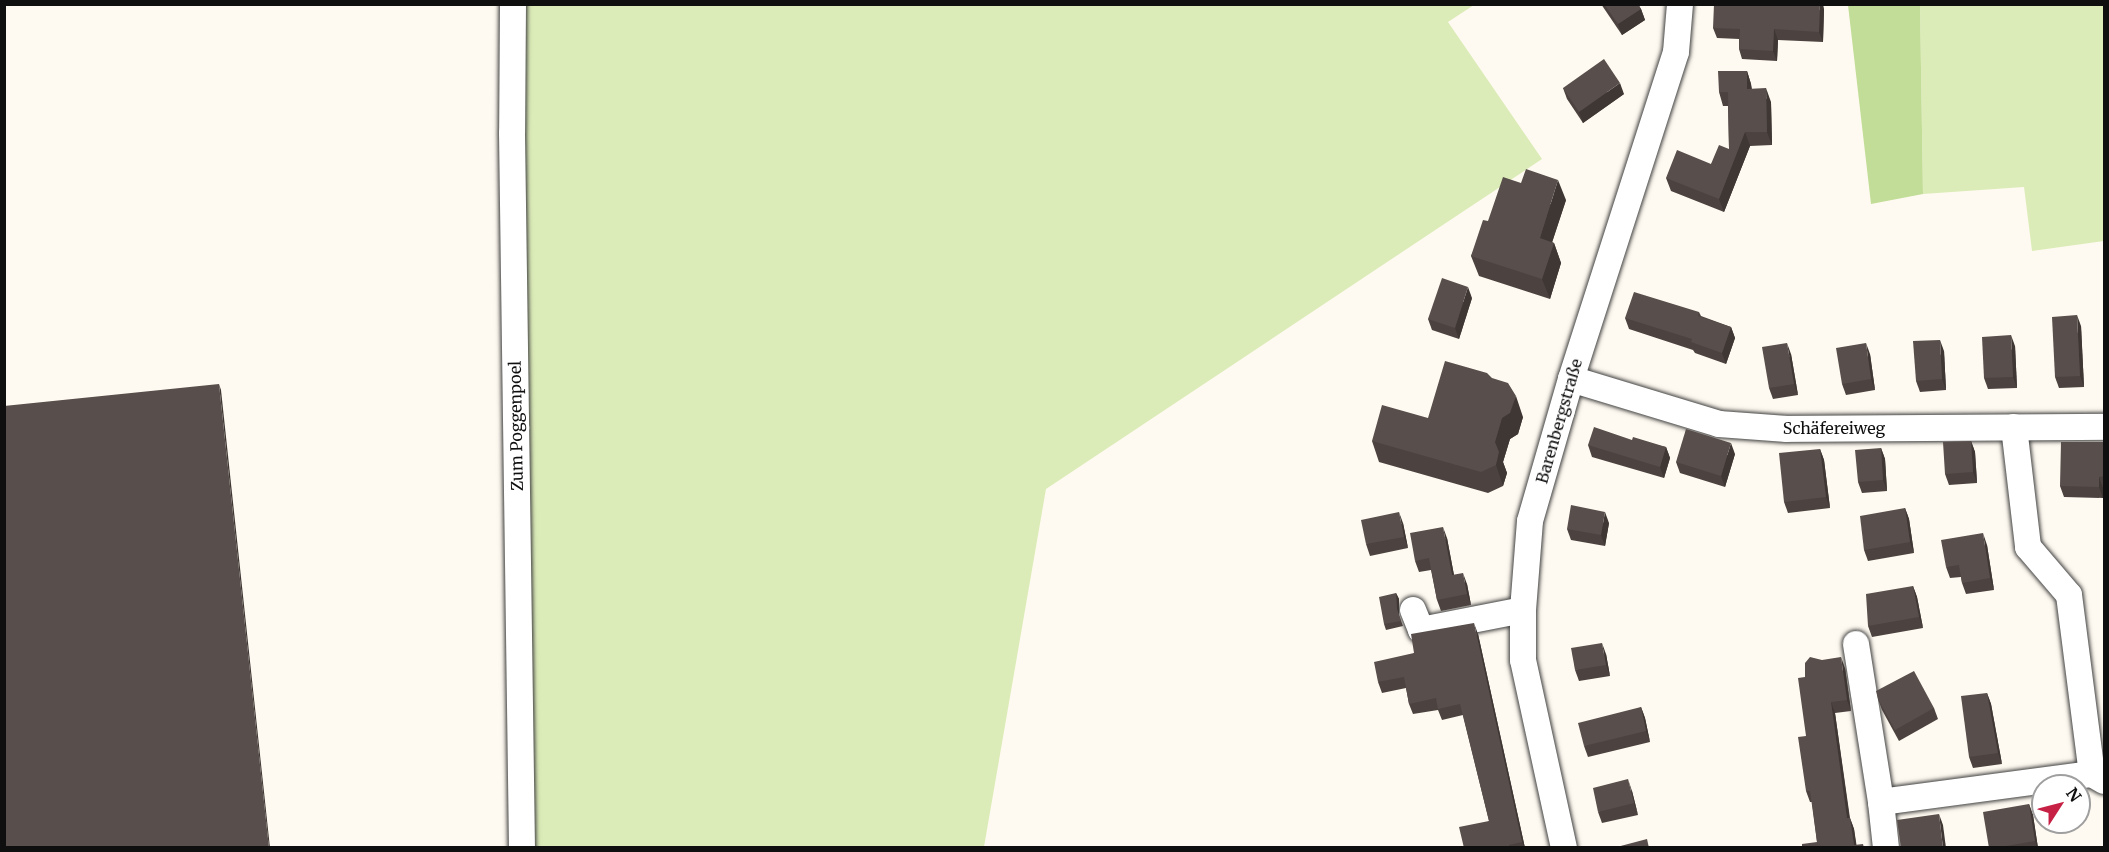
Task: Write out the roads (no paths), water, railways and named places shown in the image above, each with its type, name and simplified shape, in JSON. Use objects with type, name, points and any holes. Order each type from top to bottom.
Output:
[{"type":"street","name":"Zum Poggenpoel","points":[[513,4],[512,133],[522,848]]},
{"type":"street","name":"Barenbergstraße","points":[[1564,848],[1523,660],[1523,610],[1530,521],[1571,379],[1676,52],[1680,4]]},
{"type":"street","name":"Schäfereiweg","points":[[1571,379],[1719,424],[1787,429],[2104,427]]},
{"type":"street","points":[[1881,801],[2098,778],[2069,595],[2028,548],[2014,427]]},
{"type":"street","points":[[1413,610],[1421,630],[1523,610]]},
{"type":"street","points":[[1856,644],[1881,801],[1886,848]]}]
